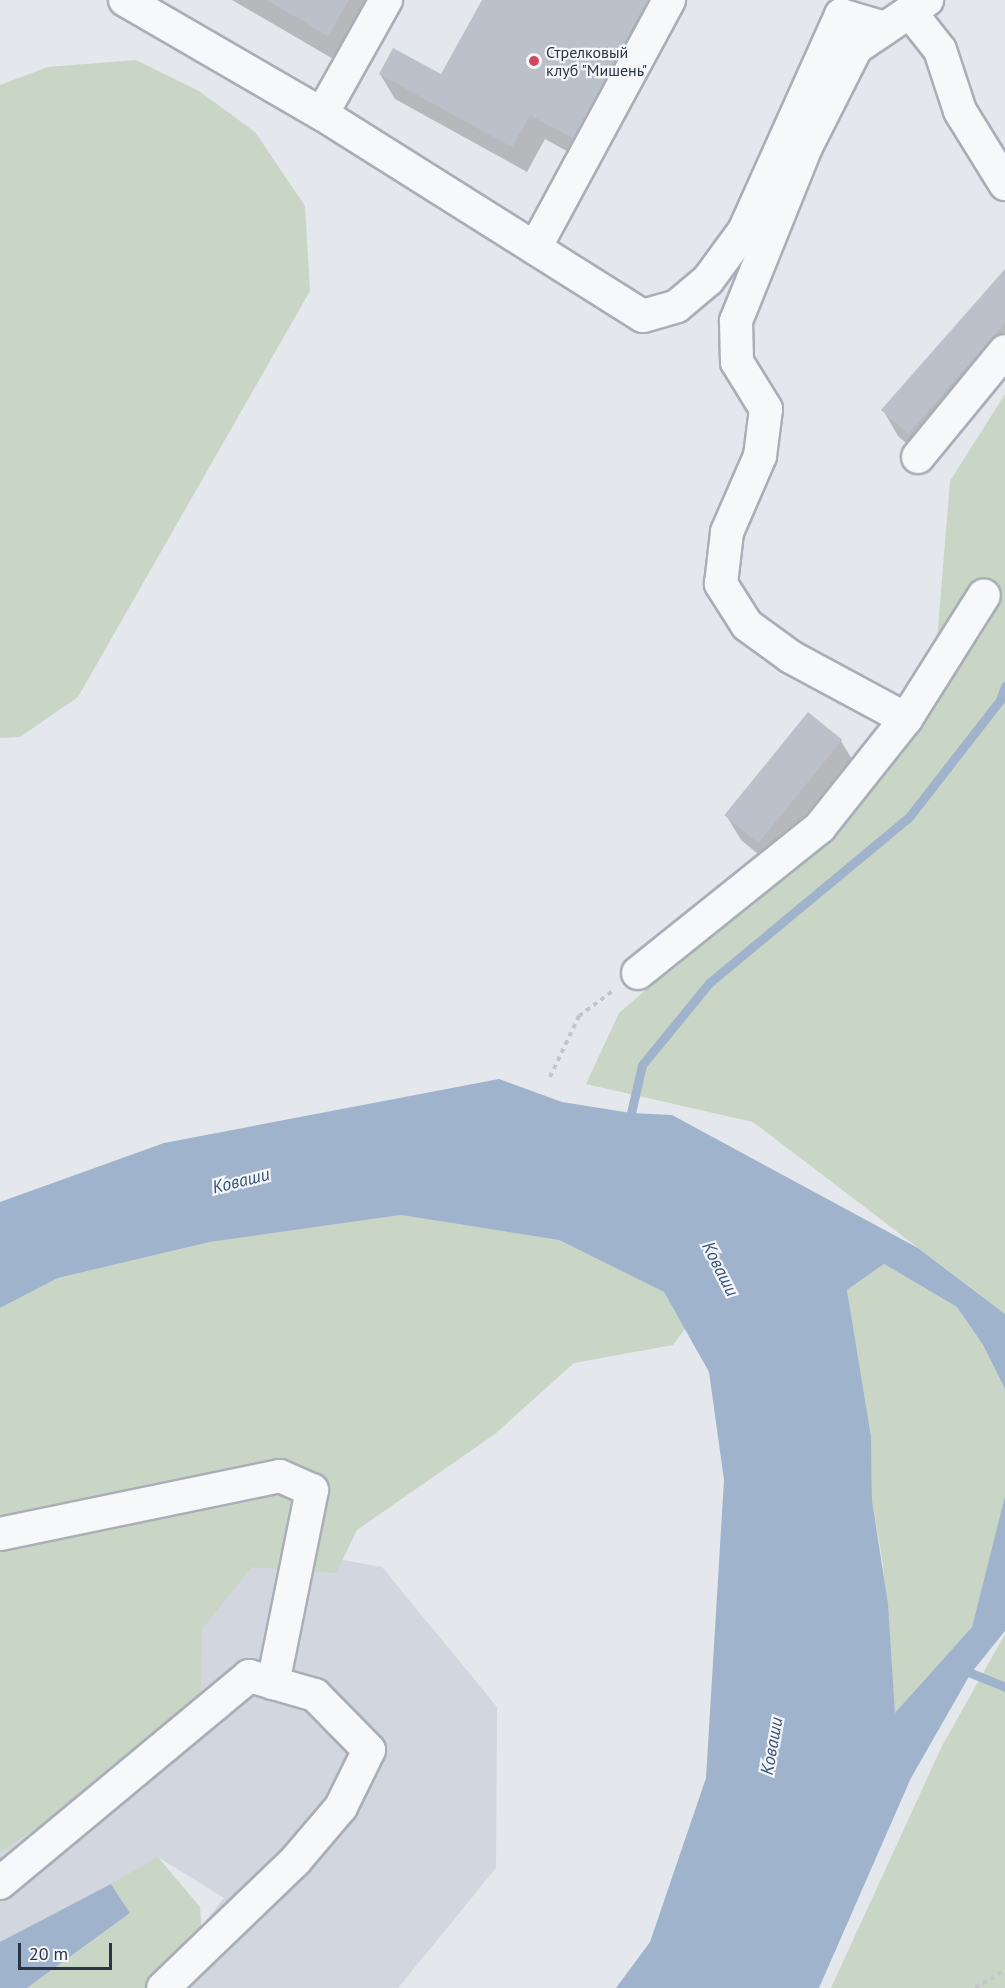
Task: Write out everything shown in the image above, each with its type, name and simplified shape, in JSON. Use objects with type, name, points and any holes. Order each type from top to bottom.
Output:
[{"type":"lane","points":[[125,0],[321,114],[643,316],[677,306],[708,280],[744,231],[840,15],[907,13],[940,50],[960,111],[1005,184]]},
{"type":"lane","points":[[321,114],[386,0]]},
{"type":"lane","points":[[535,248],[669,0]]},
{"type":"lane","points":[[906,719],[791,657],[747,625],[722,584],[727,532],[760,456],[766,409],[737,362],[736,321],[806,147],[856,48],[907,13]]},
{"type":"lane","points":[[918,457],[1005,351]]},
{"type":"lane","points":[[638,973],[820,827],[906,719],[984,595]]},
{"type":"lane","points":[[0,1534],[280,1476],[312,1490],[273,1683]]},
{"type":"lane","points":[[0,1883],[249,1676],[315,1695],[369,1750],[340,1807],[295,1861],[163,1988]]},
{"type":"path","points":[[550,1077],[579,1016],[638,973]]},
{"type":"path","points":[[975,1988],[1005,1970]]},
{"type":"shaded area","points":[[237,1541],[382,1567],[497,1707],[496,1868],[398,1988],[152,1988],[224,1898],[158,1857],[0,1970],[0,1763]]},
{"type":"green space","points":[[136,60],[199,91],[255,132],[305,206],[310,291],[78,697],[20,737],[0,738],[0,85],[48,67]]},
{"type":"green space","points":[[1005,394],[1005,1314],[753,1122],[586,1084],[619,1013],[858,806],[935,665],[950,481]]},
{"type":"green space","points":[[401,1215],[559,1240],[664,1292],[685,1329],[673,1345],[574,1363],[495,1434],[357,1530],[336,1573],[252,1567],[202,1629],[201,1700],[146,1759],[0,1852],[0,1308],[58,1278],[210,1242]]},
{"type":"green space","points":[[884,1264],[957,1307],[983,1345],[1005,1389],[1005,1497],[972,1627],[895,1714],[883,1564],[872,1500],[871,1436],[847,1290]]},
{"type":"green space","points":[[1005,1634],[1005,1988],[831,1988],[942,1746]]},
{"type":"green space","points":[[158,1857],[200,1907],[204,1960],[166,1988],[27,1988],[130,1913],[111,1884]]},
{"type":"water","name":"Коваши","points":[[499,1079],[562,1102],[631,1113],[672,1115],[918,1248],[1005,1314],[1005,1389],[983,1345],[957,1307],[884,1264],[847,1290],[871,1436],[872,1500],[888,1604],[895,1713],[972,1627],[1005,1496],[1005,1631],[971,1673],[911,1778],[819,1988],[616,1988],[650,1942],[706,1778],[724,1480],[709,1372],[664,1292],[559,1240],[401,1215],[210,1242],[58,1278],[0,1308],[0,1202],[164,1143]]},
{"type":"water","points":[[111,1884],[130,1913],[27,1988],[0,1988],[0,1942]]},
{"type":"building","points":[[267,0],[349,0],[328,36]]},
{"type":"building","name":"Стрелковый клуб \"Мишень\"","points":[[482,0],[652,0],[576,140],[530,115],[512,147],[379,74],[393,48],[441,74]]},
{"type":"building","points":[[1005,269],[1005,323],[908,434],[881,410]]},
{"type":"building","points":[[808,712],[842,740],[758,843],[724,815]]},
{"type":"waterway","points":[[631,1113],[642,1065],[709,983],[909,817],[1000,700],[1005,686]]},
{"type":"waterway","points":[[971,1673],[1005,1687]]},
{"type":"place","name":"Стрелковый клуб \"Мишень\"","points":[[534,61]]}]
